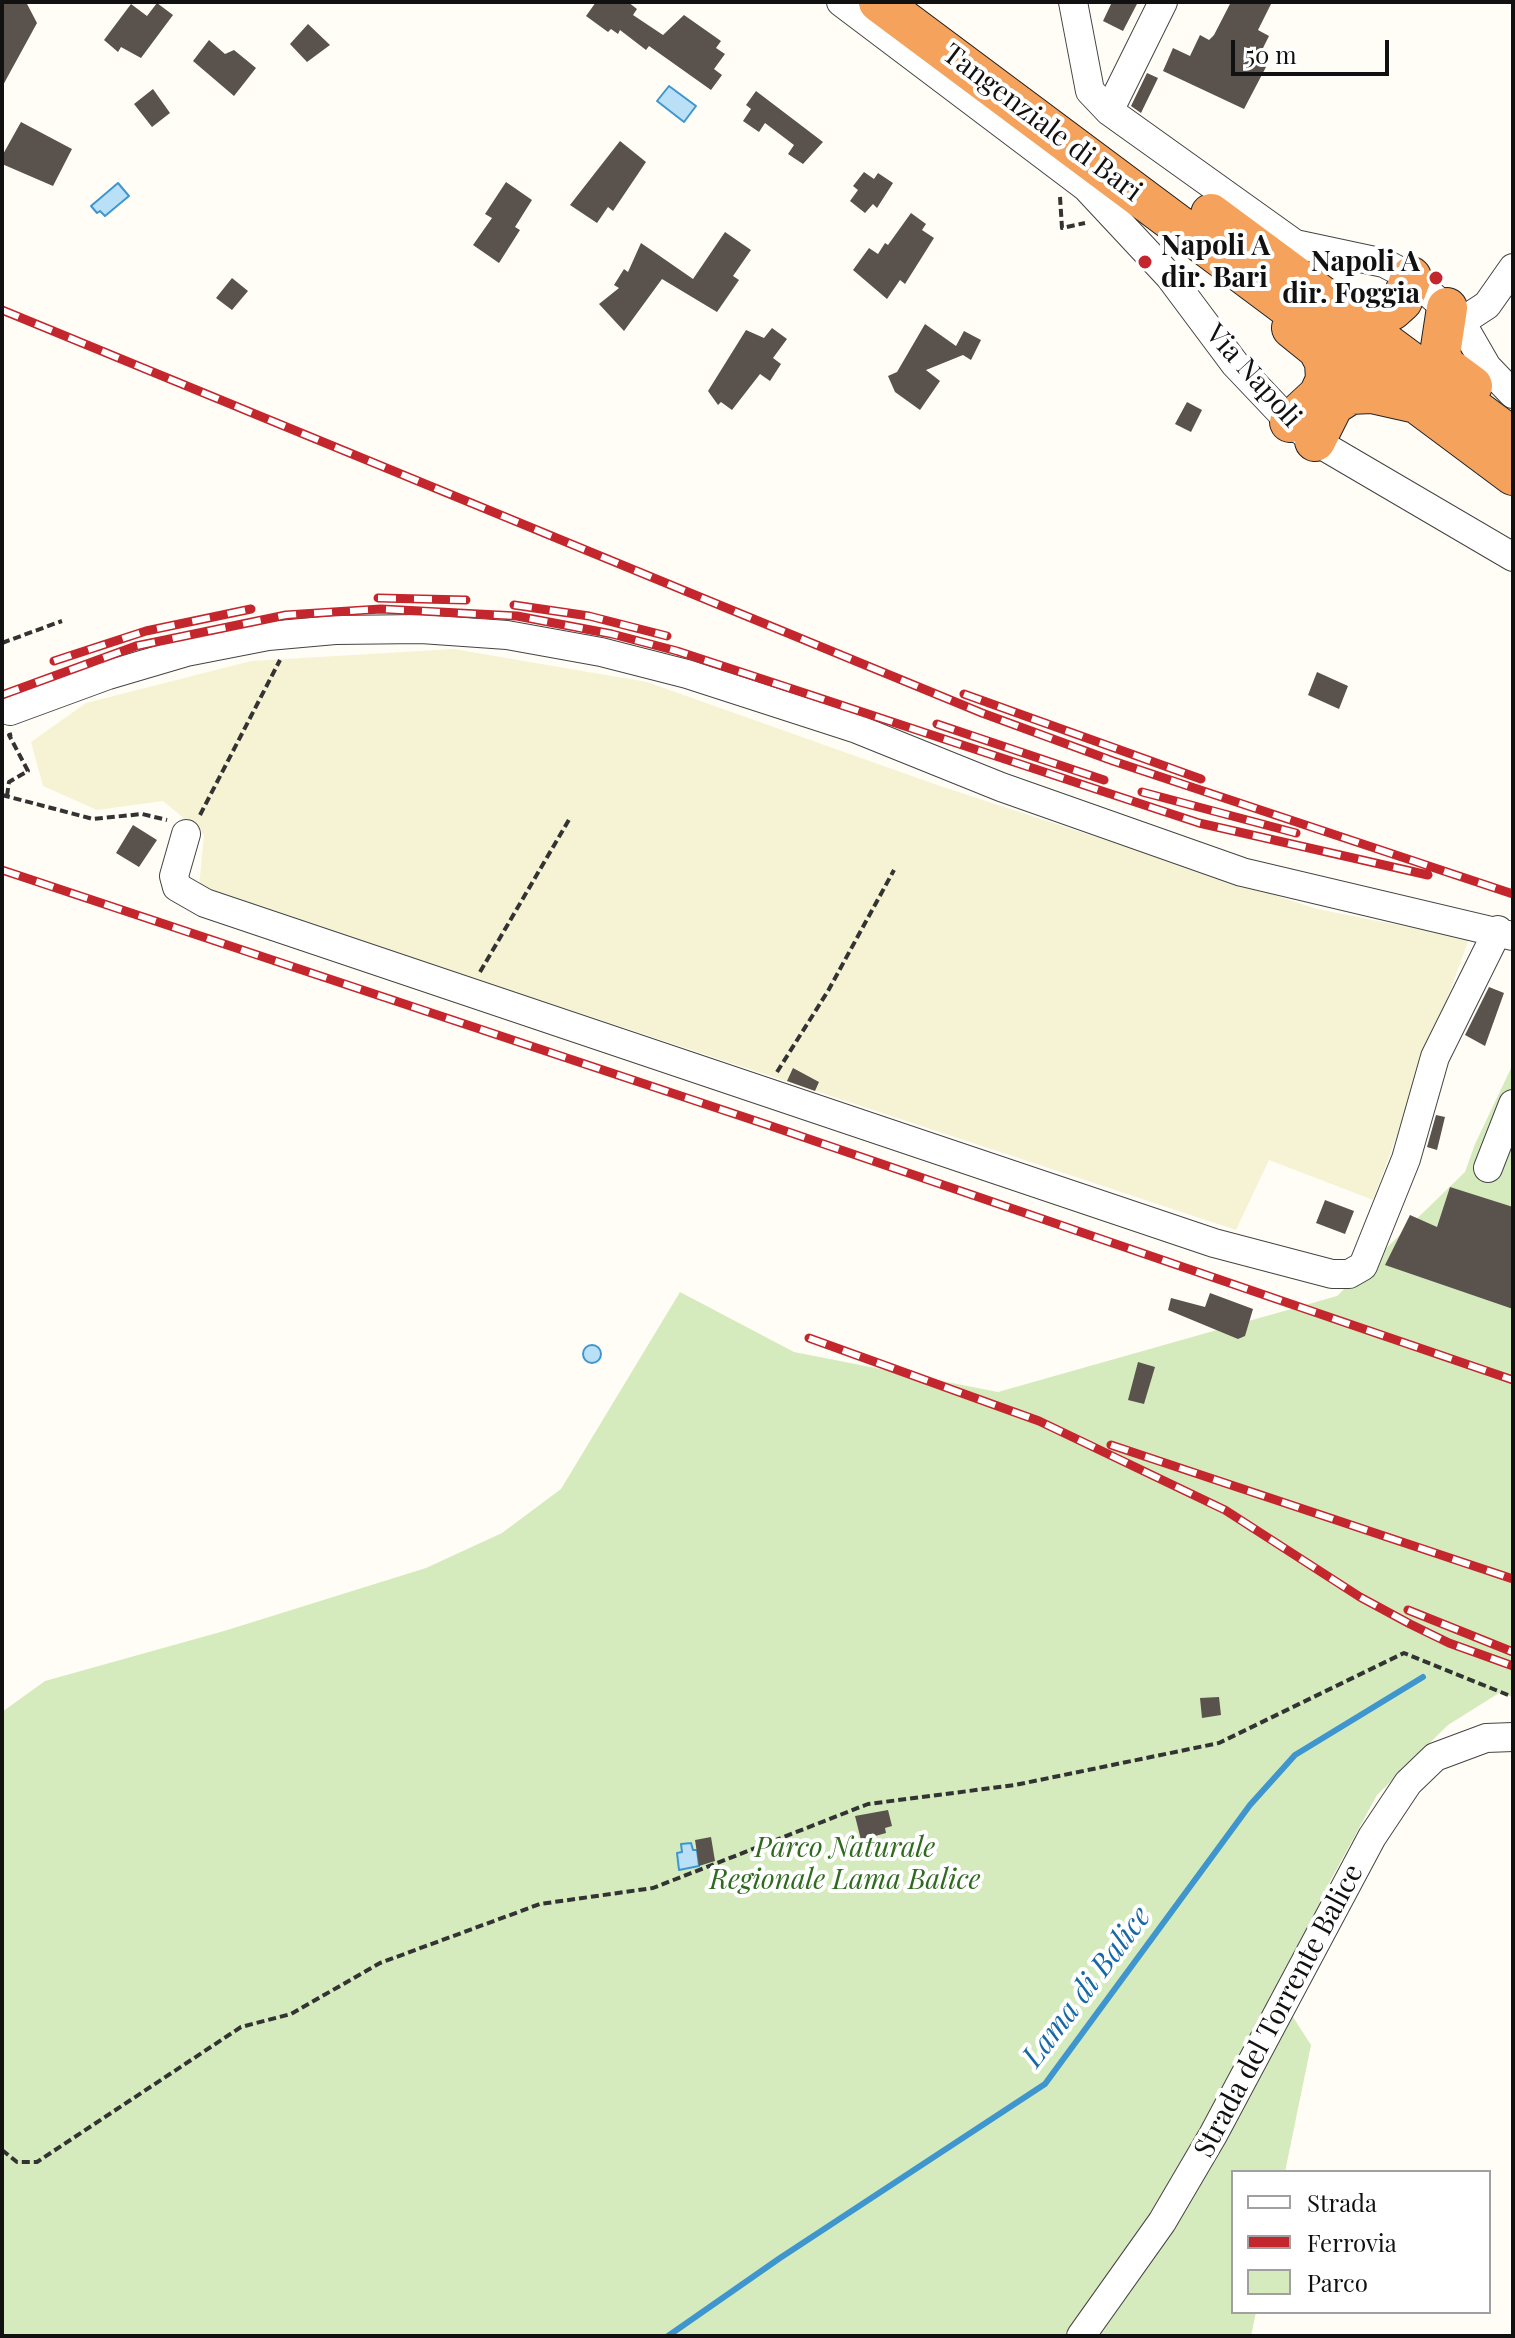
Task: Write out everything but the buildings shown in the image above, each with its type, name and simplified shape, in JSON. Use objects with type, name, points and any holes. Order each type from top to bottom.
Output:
[{"type":"highway","name":"Tangenziale di Bari","points":[[879,2],[1513,475]]},
{"type":"highway","name":"Tangenziale di Bari","points":[[924,2],[1513,438]]},
{"type":"highway","points":[[1233,265],[1256,300],[1318,349],[1325,362],[1326,380],[1302,432]]},
{"type":"highway","points":[[1348,314],[1381,314],[1392,310],[1402,301],[1411,277]]},
{"type":"highway","points":[[1454,315],[1439,343],[1445,366],[1510,415],[1513,422]]},
{"type":"highway","points":[[1302,432],[1350,394],[1372,393],[1416,403]]},
{"type":"street","name":"Via Napoli","points":[[841,2],[1086,187],[1170,277],[1235,364],[1302,432],[1513,557]]},
{"type":"street","points":[[1073,2],[1090,91],[1109,111],[1295,244],[1384,263],[1411,277],[1454,315],[1487,367],[1513,394]]},
{"type":"street","points":[[1109,111],[1163,2]]},
{"type":"street","points":[[1454,315],[1487,305],[1513,268]]},
{"type":"street","points":[[17,720],[108,675],[186,652],[268,636],[335,630],[421,629],[507,635],[601,652],[687,674],[857,729],[1001,787],[1242,872],[1499,931],[1435,1057],[1406,1159],[1363,1266],[1349,1274],[1332,1274],[1214,1243],[205,903],[177,887],[174,876],[186,834]]},
{"type":"street","points":[[1488,1168],[1513,1104]]},
{"type":"street","name":"Strada del Torrente Balice","points":[[1081,2336],[1162,2222],[1213,2135],[1372,1837],[1408,1783],[1435,1757],[1486,1738],[1513,1737]]},
{"type":"path","points":[[1060,196],[1062,228],[1094,221]]},
{"type":"path","points":[[2,643],[62,621]]},
{"type":"path","points":[[17,720],[9,735],[28,771],[9,782],[5,796],[93,819],[142,814],[179,823],[186,834],[194,826],[281,657],[266,659]]},
{"type":"path","points":[[468,992],[570,818]]},
{"type":"path","points":[[765,1091],[828,991],[894,870]]},
{"type":"path","points":[[2,2150],[17,2162],[37,2162],[241,2027],[291,2014],[380,1963],[540,1904],[653,1888],[868,1804],[1015,1785],[1219,1743],[1404,1653],[1513,1697]]},
{"type":"shaded area","points":[[454,649],[647,682],[940,786],[1317,909],[1469,939],[1373,1200],[1269,1160],[1236,1230],[199,887],[204,835],[163,801],[97,810],[43,786],[31,742],[86,703],[251,661]]},
{"type":"green space","name":"Parco Naturale Regionale Lama Balice","points":[[1513,1064],[1513,1697],[1499,1693],[1448,1725],[1377,1795],[1321,1898],[1293,2017],[1311,2045],[1285,2170],[1231,2170],[1231,2314],[1256,2314],[1251,2336],[2,2336],[2,1712],[45,1681],[224,1631],[426,1568],[502,1533],[561,1489],[680,1292],[794,1352],[998,1392],[1337,1296],[1465,1172]]},
{"type":"water","points":[[669,86],[696,106],[684,122],[657,101]]},
{"type":"water","points":[[118,183],[129,196],[105,216],[100,211],[97,213],[91,206]]},
{"type":"water","points":[[588,1345],[596,1345],[601,1354],[599,1361],[588,1363],[583,1358],[583,1350]]},
{"type":"water","points":[[691,1843],[693,1850],[697,1850],[699,1866],[679,1870],[677,1853],[682,1852],[681,1844]]},
{"type":"waterway","name":"Lama di Balice","points":[[668,2336],[780,2258],[1045,2084],[1250,1805],[1295,1755],[1423,1677]]},
{"type":"railway","points":[[2,310],[982,713],[1113,761],[1513,894]]},
{"type":"railway","points":[[378,598],[466,600]]},
{"type":"railway","points":[[514,605],[589,616],[667,636]]},
{"type":"railway","points":[[54,661],[146,631],[251,609]]},
{"type":"railway","points":[[2,695],[136,646],[286,615],[381,609],[517,616],[612,634],[677,651],[1199,823],[1428,875]]},
{"type":"railway","points":[[964,694],[1201,779]]},
{"type":"railway","points":[[937,724],[1104,780]]},
{"type":"railway","points":[[1142,792],[1296,833]]},
{"type":"railway","points":[[2,870],[768,1125],[1513,1380]]},
{"type":"railway","points":[[809,1338],[1039,1421],[1225,1510],[1360,1597],[1410,1624],[1449,1643],[1513,1666]]},
{"type":"railway","points":[[1111,1445],[1513,1579]]},
{"type":"railway","points":[[1408,1610],[1513,1652]]},
{"type":"place","name":"Napoli A dir. Bari","points":[[1145,262]]},
{"type":"place","name":"Napoli A dir. Foggia","points":[[1436,278]]}]
